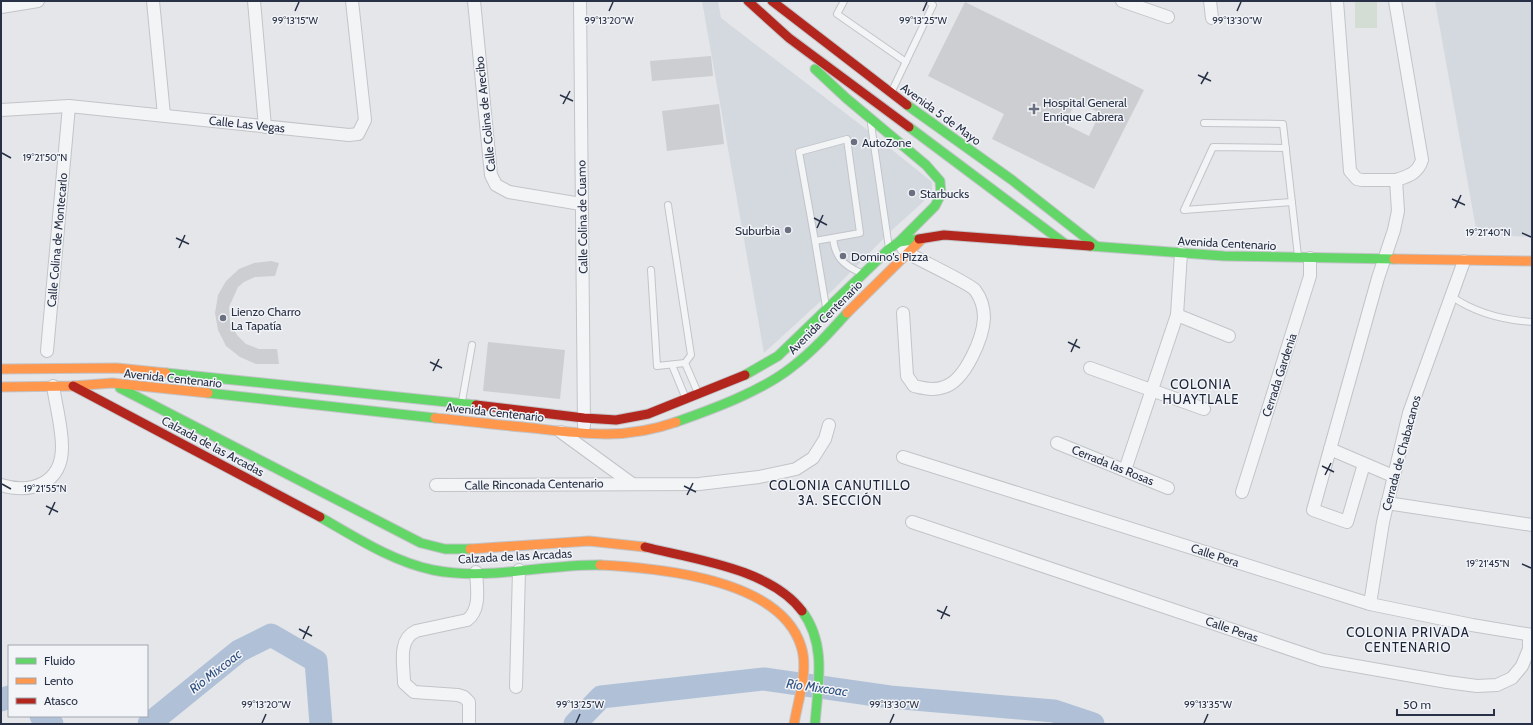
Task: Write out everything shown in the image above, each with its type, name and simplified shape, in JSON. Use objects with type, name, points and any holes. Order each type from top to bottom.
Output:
[{"type":"main road","name":"Avenida 5 de Mayo","points":[[748,1],[789,38],[1012,180],[1096,246]]},
{"type":"main road","name":"Avenida 5 de Mayo","points":[[772,1],[887,101],[1064,243]]},
{"type":"main road","points":[[789,38],[816,70],[870,119],[926,165],[940,181],[941,194],[935,206],[894,246]]},
{"type":"main road","name":"Avenida Centenario","points":[[1,387],[73,386],[112,383],[461,412],[542,414],[616,420],[690,408],[703,403],[739,378],[778,356],[862,274],[894,246],[944,235],[1224,256],[1532,260]]},
{"type":"main road","name":"Avenida Centenario","points":[[1,369],[116,368],[461,412],[559,431],[584,434],[618,435],[653,430],[690,408],[703,403],[748,393],[791,368],[817,346],[873,286],[921,240]]},
{"type":"main road","name":"Calzada de las Arcadas","points":[[84,368],[367,529],[415,565],[443,572],[519,570],[570,565],[634,566],[695,576],[737,587],[762,600],[780,614],[793,630],[801,645],[803,663],[794,724]]},
{"type":"main road","name":"Calzada de las Arcadas","points":[[57,369],[73,386],[367,529],[445,549],[589,541],[639,546],[700,560],[746,574],[773,586],[795,602],[810,622],[817,642],[820,668],[815,724]]},
{"type":"street","points":[[1,7],[38,1]]},
{"type":"street","points":[[153,1],[164,115]]},
{"type":"street","points":[[254,1],[265,126]]},
{"type":"street","name":"Calle Las Vegas","points":[[1,110],[69,106],[349,135],[358,134],[365,120],[352,1]]},
{"type":"street","name":"Calle Colina de Arecibo","points":[[474,1],[491,175],[496,185],[509,192],[582,204]]},
{"type":"street","name":"Calle Colina de Cuamo","points":[[580,1],[584,434]]},
{"type":"street","points":[[1122,1],[1168,17]]},
{"type":"street","points":[[1210,1],[1212,18]]},
{"type":"street","points":[[1338,1],[1350,171],[1357,179],[1362,180],[1396,180],[1415,173],[1422,160],[1395,1]]},
{"type":"street","name":"Calle Colina de Montecarlo","points":[[47,351],[69,106]]},
{"type":"street","points":[[1364,464],[1347,522],[1313,510],[1384,259],[1394,230],[1398,211],[1396,180]]},
{"type":"street","points":[[894,246],[973,288],[981,300],[984,319],[978,345],[963,373],[945,387],[930,389],[914,386],[907,376],[903,312]]},
{"type":"street","points":[[1125,470],[1177,315],[1181,253]]},
{"type":"street","name":"Cerrada Gardenia","points":[[1242,492],[1310,276],[1304,258]]},
{"type":"street","name":"Cerrada de Chabacanos","points":[[1370,604],[1387,503],[1409,414],[1464,260]]},
{"type":"street","points":[[1177,315],[1229,336]]},
{"type":"street","points":[[1090,368],[1204,409]]},
{"type":"street","points":[[1,485],[27,489],[39,486],[49,479],[58,466],[62,456],[62,446],[53,386]]},
{"type":"street","name":"Calle Rinconada Centenario","points":[[542,414],[559,431],[632,483]]},
{"type":"street","name":"Calle Rinconada Centenario","points":[[436,485],[632,483],[699,484],[759,477],[796,469],[813,458],[825,439],[829,425]]},
{"type":"street","name":"Cerrada las Rosas","points":[[1057,443],[1168,488]]},
{"type":"street","points":[[1330,449],[1393,476]]},
{"type":"street","name":"Calle Pera","points":[[903,457],[1370,604],[1530,635]]},
{"type":"street","points":[[1387,503],[1532,525]]},
{"type":"street","name":"Calle Peras","points":[[912,522],[1322,660],[1454,683],[1477,686],[1497,685],[1512,678],[1522,666],[1529,649],[1530,635]]},
{"type":"street","points":[[516,687],[519,570]]},
{"type":"street","points":[[469,724],[469,702],[464,697],[458,695],[414,692],[404,683],[403,648],[404,641],[409,634],[413,632],[467,620],[473,615],[477,605],[476,572]]},
{"type":"lane","points":[[844,1],[837,14],[906,62]]},
{"type":"lane","points":[[887,101],[933,5],[928,1]]},
{"type":"lane","points":[[870,119],[894,246]]},
{"type":"lane","points":[[1204,123],[1283,124],[1292,202],[1304,258]]},
{"type":"lane","points":[[815,242],[860,233],[847,139],[799,152],[815,242],[827,309]]},
{"type":"lane","points":[[1286,148],[1213,147],[1184,210],[1292,202]]},
{"type":"lane","points":[[668,205],[690,355],[686,363],[703,403]]},
{"type":"lane","points":[[833,238],[834,250],[847,267],[862,274]]},
{"type":"lane","points":[[651,270],[657,366],[686,363]]},
{"type":"lane","points":[[1451,296],[1475,311],[1520,321],[1532,322]]},
{"type":"lane","points":[[461,412],[472,345]]},
{"type":"lane","points":[[672,365],[690,408]]},
{"type":"shaded area","points":[[702,1],[718,1],[721,18],[870,132],[932,182],[932,191],[922,203],[892,230],[834,289],[764,353]]},
{"type":"shaded area","points":[[1355,1],[1377,1],[1377,28],[1355,28]]},
{"type":"shaded area","points":[[1435,1],[1532,1],[1532,237],[1477,234]]},
{"type":"building","name":"Hospital General Enrique Cabrera","points":[[965,2],[1144,90],[1094,189],[992,139],[1004,114],[928,76]],"holes":[[[1076,101],[1100,113],[1089,136],[1065,124]]]},
{"type":"building","points":[[711,56],[713,76],[652,81],[650,61]]},
{"type":"building","points":[[719,104],[724,144],[667,151],[662,111]]},
{"type":"building","name":"Lienzo Charro La Tapatía","points":[[271,261],[279,263],[275,276],[255,277],[244,282],[238,287],[229,307],[230,323],[237,335],[246,344],[259,349],[277,349],[279,364],[256,364],[240,357],[226,346],[218,330],[215,313],[218,295],[226,281],[239,269],[254,263]]},
{"type":"building","points":[[488,342],[565,350],[560,399],[483,391]]},
{"type":"waterway","name":"Río Mixcoac","points":[[149,724],[239,651],[271,635],[316,661],[321,724]]},
{"type":"waterway","name":"Río Mixcoac","points":[[575,724],[601,697],[764,679],[890,697],[1054,711],[1093,724]]},
{"type":"waterway","name":"Río Mixcoac","points":[[1,700],[8,697]]},
{"type":"waterway","name":"Río Mixcoac","points":[[42,717],[52,724]]},
{"type":"traffic: fast","points":[[815,69],[846,98],[926,165],[940,181],[941,194],[935,206],[899,242]]},
{"type":"traffic: fast","points":[[907,105],[1012,180],[1096,246]]},
{"type":"traffic: fast","points":[[909,127],[1064,243]]},
{"type":"traffic: fast","points":[[745,375],[778,356],[889,249],[899,242],[919,239]]},
{"type":"traffic: fast","points":[[1090,246],[1224,256],[1394,259]]},
{"type":"traffic: fast","points":[[676,422],[737,399],[780,376],[814,348],[847,313]]},
{"type":"traffic: fast","points":[[166,373],[476,405]]},
{"type":"traffic: fast","points":[[120,388],[421,543],[445,549],[470,549]]},
{"type":"traffic: fast","points":[[208,393],[435,418]]},
{"type":"traffic: fast","points":[[320,517],[389,555],[433,570],[475,574],[579,565],[600,565]]},
{"type":"traffic: fast","points":[[802,611],[810,624],[818,651],[819,680],[815,724]]},
{"type":"traffic: slow","points":[[847,313],[921,240]]},
{"type":"traffic: slow","points":[[1394,259],[1532,261]]},
{"type":"traffic: slow","points":[[1,369],[117,368],[166,373]]},
{"type":"traffic: slow","points":[[1,387],[73,386],[112,383],[208,393]]},
{"type":"traffic: slow","points":[[435,418],[569,432],[604,434],[639,431],[657,428],[676,422]]},
{"type":"traffic: slow","points":[[470,549],[589,541],[645,547]]},
{"type":"traffic: slow","points":[[600,565],[684,574],[715,582],[744,592],[769,606],[789,623],[801,646],[803,655],[803,675],[794,724]]},
{"type":"traffic: jam","points":[[748,1],[789,38],[909,127]]},
{"type":"traffic: jam","points":[[772,1],[907,105]]},
{"type":"traffic: jam","points":[[919,239],[944,235],[1090,246]]},
{"type":"traffic: jam","points":[[476,405],[584,418],[616,420],[648,414],[745,375]]},
{"type":"traffic: jam","points":[[73,386],[320,517]]},
{"type":"traffic: jam","points":[[645,547],[708,561],[752,575],[771,585],[788,597],[802,611]]},
{"type":"place","name":"Hospital General Enrique Cabrera","points":[[1034,109]]},
{"type":"place","name":"AutoZone","points":[[854,142]]},
{"type":"place","name":"Starbucks","points":[[912,193]]},
{"type":"place","name":"Suburbia","points":[[788,230]]},
{"type":"place","name":"Domino's Pizza","points":[[843,256]]},
{"type":"place","name":"Lienzo Charro La Tapatía","points":[[223,318]]},
{"type":"district","name":"COLONIA HUAYTLALE","points":[[1201,392]]},
{"type":"district","name":"COLONIA CANUTILLO 3A. SECCIÓN","points":[[840,492]]},
{"type":"district","name":"COLONIA PRIVADA CENTENARIO","points":[[1408,640]]}]
